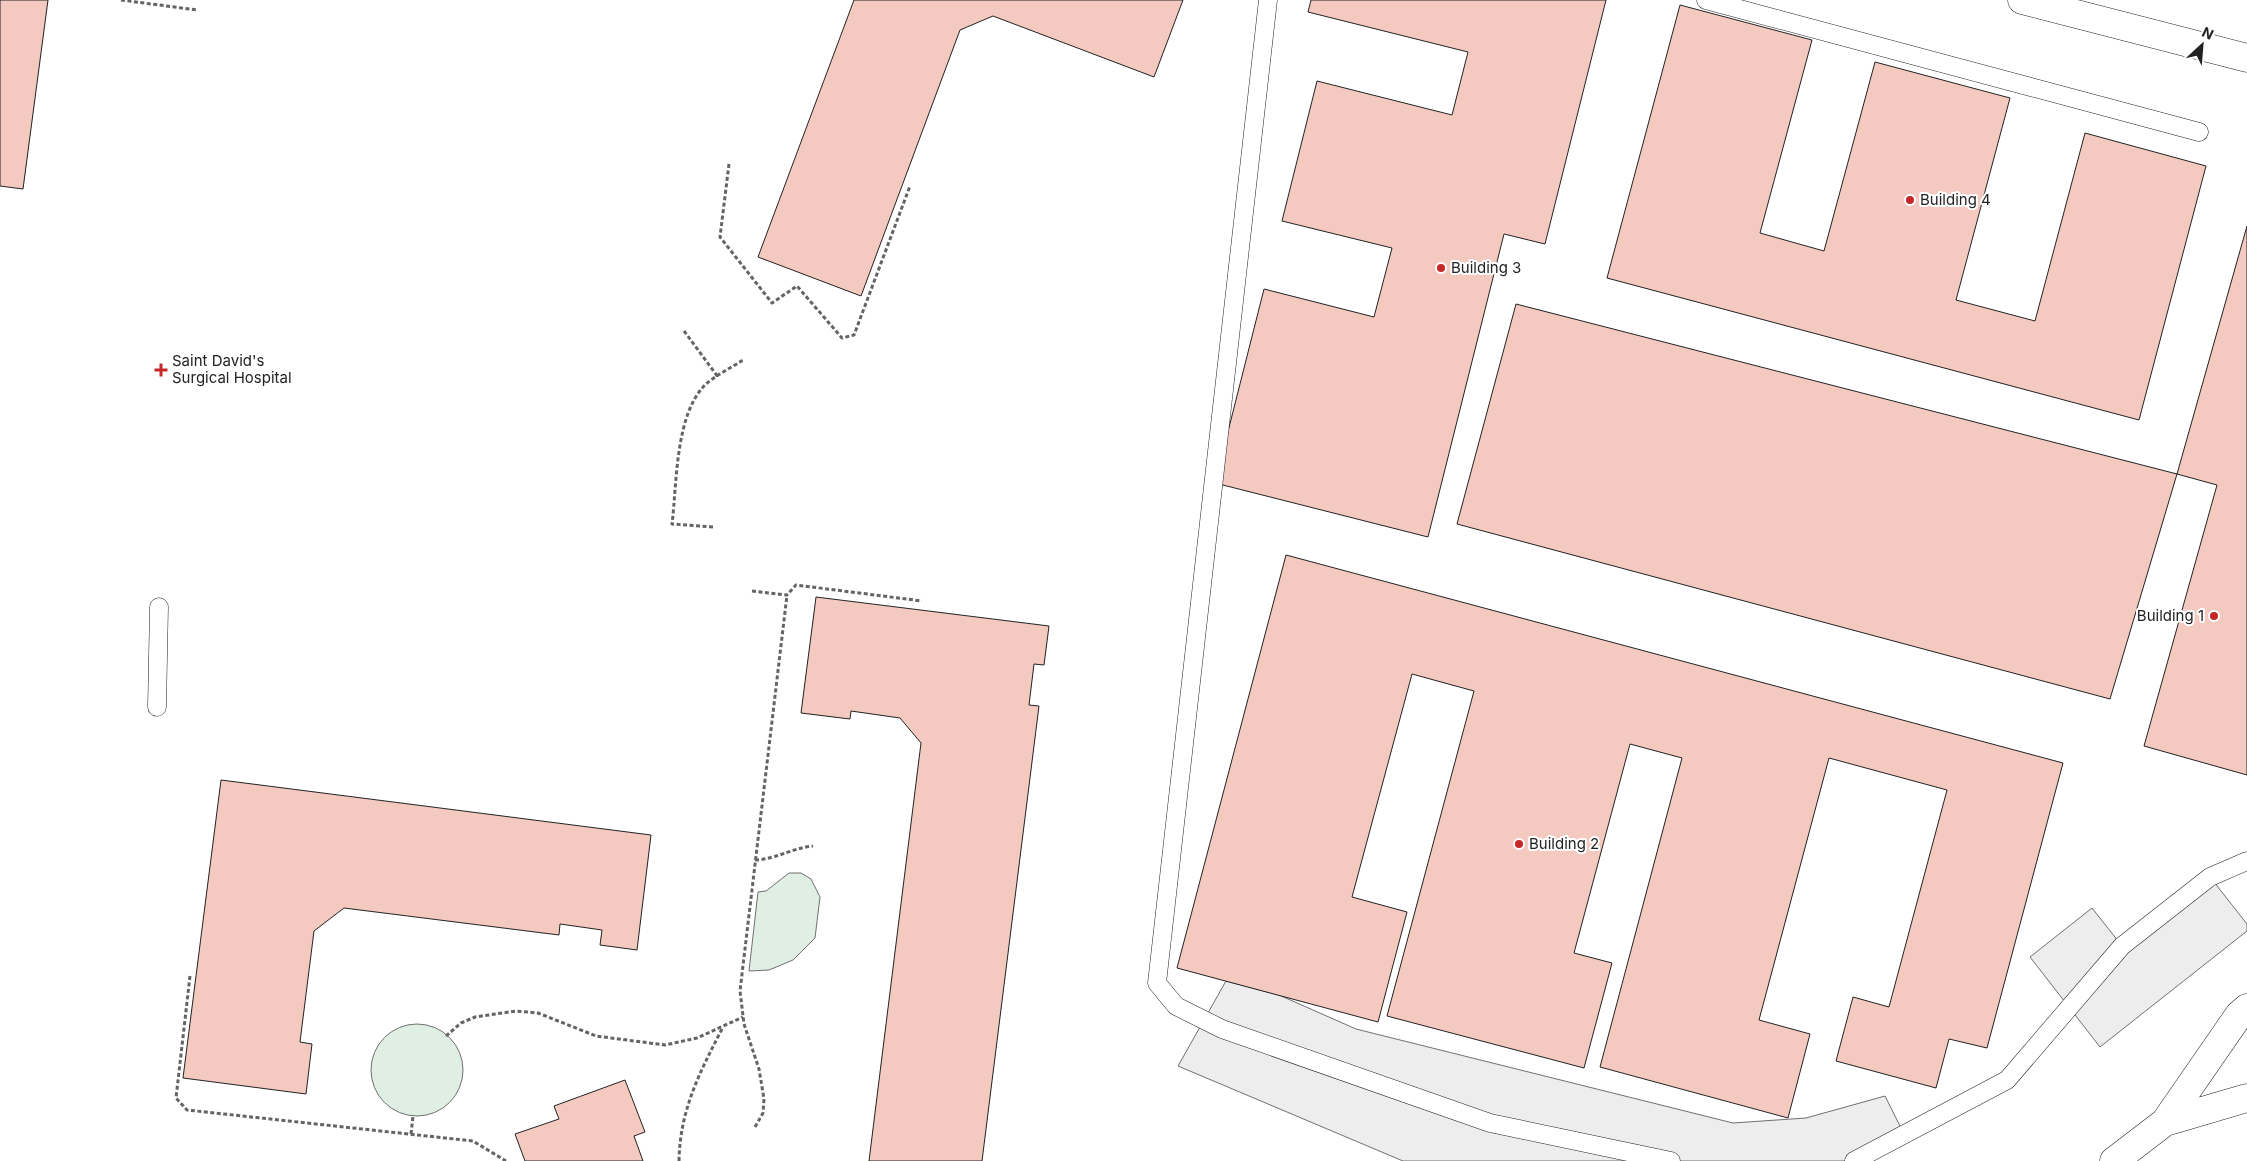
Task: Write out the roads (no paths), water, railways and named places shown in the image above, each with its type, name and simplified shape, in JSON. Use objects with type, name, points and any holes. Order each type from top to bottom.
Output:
[{"type":"main road","points":[[2022,0],[2247,58]]},
{"type":"main road","points":[[2114,1161],[2166,1122],[2239,1016],[2247,1008]]},
{"type":"main road","points":[[2166,1122],[2247,1098]]},
{"type":"lane","points":[[1268,0],[1157,982],[1176,1006],[1222,1029],[1490,1123],[1671,1161]]},
{"type":"lane","points":[[1706,0],[2199,132]]},
{"type":"lane","points":[[158,707],[159,607]]},
{"type":"lane","points":[[1854,1161],[2007,1080],[2122,946],[2210,877],[2247,861]]},
{"type":"place","name":"Building 4","points":[[1910,200]]},
{"type":"place","name":"Building 3","points":[[1441,268]]},
{"type":"place","name":"Saint David's Surgical Hospital","points":[[161,370]]},
{"type":"place","name":"Building 1","points":[[2214,616]]},
{"type":"place","name":"Building 2","points":[[1519,844]]}]
